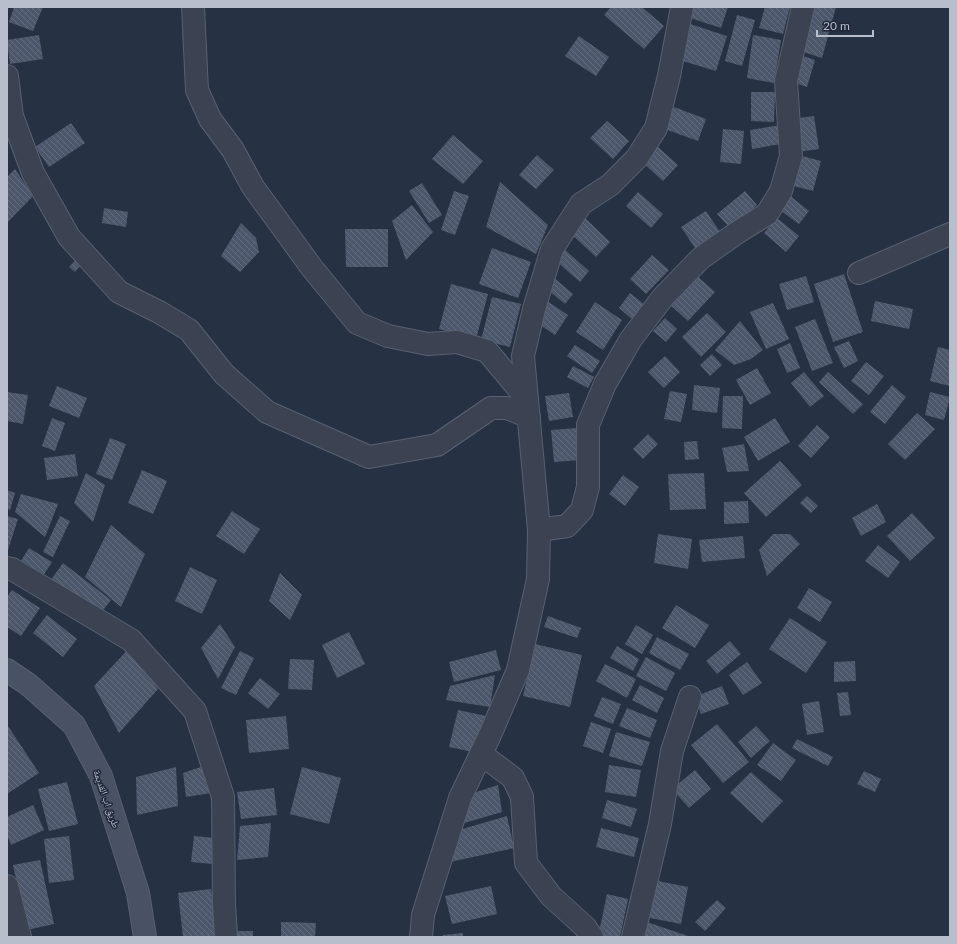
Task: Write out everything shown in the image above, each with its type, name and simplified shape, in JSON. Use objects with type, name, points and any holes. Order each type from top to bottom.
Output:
[{"type":"street","points":[[193,7],[197,90],[210,119],[233,150],[253,187],[291,240],[357,323],[388,336],[428,344],[457,342],[487,352],[528,408]]},
{"type":"street","points":[[421,937],[423,915],[460,798],[518,670],[538,579],[539,530],[523,356],[534,309],[552,249],[581,204],[610,185],[637,158],[656,128],[669,76],[682,7]]},
{"type":"street","points":[[539,530],[567,526],[582,510],[588,487],[588,425],[605,384],[632,339],[664,296],[701,258],[767,214],[781,190],[791,156],[786,81],[803,7]]},
{"type":"street","points":[[7,76],[12,116],[33,173],[69,237],[120,292],[189,330],[224,374],[267,412],[369,457],[437,445],[491,408],[528,408]]},
{"type":"street","points":[[859,273],[950,234]]},
{"type":"street","points":[[7,568],[12,569],[131,640],[194,711],[223,797],[224,903],[226,937]]},
{"type":"street","name":"طريق اب القديمة","points":[[7,670],[29,685],[74,725],[101,776],[138,893],[145,937]]},
{"type":"street","points":[[633,937],[660,824],[672,751],[690,697]]},
{"type":"street","points":[[481,754],[513,778],[522,797],[526,863],[551,896],[585,927],[592,937]]},
{"type":"street","points":[[7,886],[20,937]]},
{"type":"building","points":[[14,7],[43,7],[33,31],[9,22]]},
{"type":"building","points":[[611,7],[642,7],[664,26],[644,49],[604,15]]},
{"type":"building","points":[[687,7],[728,7],[721,28],[684,16]]},
{"type":"building","points":[[765,7],[790,7],[783,34],[759,28]]},
{"type":"building","points":[[809,7],[836,7],[822,58],[797,50]]},
{"type":"building","points":[[737,15],[755,20],[742,66],[725,61]]},
{"type":"building","points":[[687,23],[727,36],[716,71],[676,59]]},
{"type":"building","points":[[39,35],[43,59],[10,64],[7,40]]},
{"type":"building","points":[[753,35],[781,40],[774,83],[747,78]]},
{"type":"building","points":[[579,36],[609,57],[596,76],[565,56]]},
{"type":"building","points":[[800,55],[815,60],[807,87],[792,82]]},
{"type":"building","points":[[751,92],[775,92],[774,122],[751,121]]},
{"type":"building","points":[[674,107],[706,119],[698,141],[665,129]]},
{"type":"building","points":[[814,116],[819,149],[797,152],[792,119]]},
{"type":"building","points":[[607,121],[629,141],[613,159],[590,138]]},
{"type":"building","points":[[71,123],[85,143],[49,167],[35,147]]},
{"type":"building","points":[[781,125],[786,143],[752,149],[750,130]]},
{"type":"building","points":[[723,129],[744,131],[741,164],[720,162]]},
{"type":"building","points":[[453,135],[483,161],[463,184],[432,159]]},
{"type":"building","points":[[657,146],[678,165],[663,181],[642,162]]},
{"type":"building","points":[[537,155],[554,170],[536,189],[519,175]]},
{"type":"building","points":[[802,156],[821,161],[813,191],[794,186]]},
{"type":"building","points":[[15,169],[33,196],[7,223],[7,177]]},
{"type":"building","points":[[500,182],[548,225],[536,254],[486,227]]},
{"type":"building","points":[[422,183],[442,215],[429,223],[409,191]]},
{"type":"building","points":[[454,191],[469,196],[455,235],[441,230]]},
{"type":"building","points":[[745,191],[757,205],[730,228],[717,214]]},
{"type":"building","points":[[638,192],[663,214],[651,228],[626,206]]},
{"type":"building","points":[[789,195],[809,211],[799,224],[778,209]]},
{"type":"building","points":[[412,205],[433,232],[406,260],[392,221]]},
{"type":"building","points":[[104,208],[128,212],[126,227],[102,223]]},
{"type":"building","points":[[706,211],[722,235],[697,251],[681,227]]},
{"type":"building","points":[[584,217],[610,242],[596,257],[569,232]]},
{"type":"building","points":[[777,218],[799,236],[786,252],[764,233]]},
{"type":"building","points":[[241,223],[256,238],[259,252],[240,272],[221,256]]},
{"type":"building","points":[[345,229],[388,229],[388,267],[346,267]]},
{"type":"building","points":[[492,248],[531,262],[518,298],[479,284]]},
{"type":"building","points":[[564,249],[589,271],[580,282],[555,260]]},
{"type":"building","points":[[82,253],[87,258],[75,272],[69,267]]},
{"type":"building","points":[[652,255],[669,270],[646,294],[630,279]]},
{"type":"building","points":[[694,273],[715,292],[688,321],[667,302]]},
{"type":"building","points":[[844,274],[863,332],[833,342],[814,284]]},
{"type":"building","points":[[552,276],[573,294],[565,304],[543,286]]},
{"type":"building","points":[[806,276],[814,302],[787,310],[779,284]]},
{"type":"building","points":[[451,284],[488,294],[476,339],[439,329]]},
{"type":"building","points":[[630,293],[645,305],[633,320],[619,308]]},
{"type":"building","points":[[492,297],[521,304],[510,347],[481,340]]},
{"type":"building","points":[[541,297],[568,315],[555,335],[534,321]]},
{"type":"building","points":[[875,301],[913,309],[909,329],[871,321]]},
{"type":"building","points":[[595,302],[622,320],[603,350],[576,332]]},
{"type":"building","points":[[773,303],[789,339],[766,349],[750,312]]},
{"type":"building","points":[[707,313],[726,332],[701,357],[682,337]]},
{"type":"building","points":[[665,318],[677,329],[666,342],[653,331]]},
{"type":"building","points":[[815,319],[833,363],[812,371],[795,327]]},
{"type":"building","points":[[740,321],[763,350],[751,359],[734,365],[715,350]]},
{"type":"building","points":[[849,341],[858,361],[844,368],[834,347]]},
{"type":"building","points":[[790,343],[800,368],[787,373],[777,349]]},
{"type":"building","points":[[575,345],[600,361],[592,373],[567,356]]},
{"type":"building","points":[[938,347],[950,350],[950,386],[930,381]]},
{"type":"building","points":[[712,354],[722,365],[710,376],[700,365]]},
{"type":"building","points":[[665,356],[680,372],[664,388],[648,372]]},
{"type":"building","points":[[866,362],[884,376],[869,395],[851,381]]},
{"type":"building","points":[[573,366],[594,377],[588,388],[567,377]]},
{"type":"building","points":[[757,368],[771,393],[750,405],[736,380]]},
{"type":"building","points":[[804,372],[824,396],[810,407],[791,383]]},
{"type":"building","points":[[828,372],[863,404],[853,414],[819,382]]},
{"type":"building","points":[[694,385],[720,388],[717,413],[692,410]]},
{"type":"building","points":[[892,385],[906,397],[885,424],[870,412]]},
{"type":"building","points":[[57,386],[87,398],[79,418],[49,406]]},
{"type":"building","points":[[670,391],[687,394],[681,422],[664,419]]},
{"type":"building","points":[[7,392],[28,395],[23,424],[7,421]]},
{"type":"building","points":[[930,392],[950,397],[944,420],[925,415]]},
{"type":"building","points":[[569,393],[573,417],[549,421],[545,396]]},
{"type":"building","points":[[723,396],[743,396],[742,429],[722,428]]},
{"type":"building","points":[[917,413],[935,429],[905,460],[888,444]]},
{"type":"building","points":[[52,418],[65,423],[55,451],[42,446]]},
{"type":"building","points":[[775,418],[790,442],[758,461],[744,437]]},
{"type":"building","points":[[817,425],[830,437],[811,458],[798,446]]},
{"type":"building","points":[[577,428],[580,460],[554,462],[551,430]]},
{"type":"building","points":[[648,434],[658,444],[643,459],[633,449]]},
{"type":"building","points":[[110,438],[126,444],[112,480],[96,474]]},
{"type":"building","points":[[697,441],[699,459],[685,460],[684,442]]},
{"type":"building","points":[[744,444],[749,471],[727,472],[722,448]]},
{"type":"building","points":[[75,454],[78,476],[47,480],[44,458]]},
{"type":"building","points":[[780,461],[802,485],[766,517],[744,493]]},
{"type":"building","points":[[142,470],[167,481],[153,514],[128,503]]},
{"type":"building","points":[[86,473],[105,485],[93,522],[74,503]]},
{"type":"building","points":[[704,473],[706,509],[670,510],[668,474]]},
{"type":"building","points":[[623,475],[639,487],[625,506],[609,494]]},
{"type":"building","points":[[7,490],[15,493],[10,510],[7,509]]},
{"type":"building","points":[[21,494],[58,504],[45,537],[15,512]]},
{"type":"building","points":[[807,496],[818,506],[811,513],[800,503]]},
{"type":"building","points":[[748,501],[749,523],[724,524],[724,502]]},
{"type":"building","points":[[877,504],[886,522],[861,536],[852,518]]},
{"type":"building","points":[[232,511],[260,529],[244,554],[216,536]]},
{"type":"building","points":[[912,513],[935,538],[910,561],[887,536]]},
{"type":"building","points":[[7,516],[18,519],[7,553]]},
{"type":"building","points":[[60,516],[70,521],[53,557],[43,552]]},
{"type":"building","points":[[111,525],[145,554],[121,607],[85,577]]},
{"type":"building","points":[[658,534],[692,539],[688,569],[654,563]]},
{"type":"building","points":[[773,534],[790,534],[800,544],[767,576],[759,550]]},
{"type":"building","points":[[743,536],[745,558],[702,562],[699,540]]},
{"type":"building","points":[[878,545],[900,562],[888,578],[865,561]]},
{"type":"building","points":[[29,548],[52,562],[41,579],[19,564]]},
{"type":"building","points":[[63,563],[111,600],[97,618],[50,581]]},
{"type":"building","points":[[190,567],[217,580],[202,614],[175,601]]},
{"type":"building","points":[[280,573],[302,595],[290,620],[269,601]]},
{"type":"building","points":[[809,588],[832,602],[820,622],[797,608]]},
{"type":"building","points":[[12,590],[40,608],[21,636],[7,627],[7,597]]},
{"type":"building","points":[[676,605],[709,625],[695,648],[662,628]]},
{"type":"building","points":[[47,615],[77,639],[63,657],[33,633]]},
{"type":"building","points":[[548,616],[581,628],[577,638],[544,627]]},
{"type":"building","points":[[790,618],[827,642],[806,673],[769,649]]},
{"type":"building","points":[[220,624],[235,647],[218,679],[201,648]]},
{"type":"building","points":[[636,625],[653,635],[642,654],[625,644]]},
{"type":"building","points":[[349,632],[365,664],[337,678],[322,645]]},
{"type":"building","points":[[657,637],[689,654],[680,670],[649,653]]},
{"type":"building","points":[[730,641],[741,654],[717,674],[706,661]]},
{"type":"building","points":[[535,644],[582,655],[570,707],[523,696]]},
{"type":"building","points":[[132,645],[158,689],[119,733],[94,686]]},
{"type":"building","points":[[617,646],[639,659],[633,671],[610,658]]},
{"type":"building","points":[[496,650],[501,670],[454,682],[449,662]]},
{"type":"building","points":[[240,651],[254,658],[236,695],[221,688]]},
{"type":"building","points":[[646,657],[675,673],[666,691],[636,676]]},
{"type":"building","points":[[290,659],[314,660],[312,690],[288,689]]},
{"type":"building","points":[[855,661],[856,681],[834,682],[834,662]]},
{"type":"building","points":[[747,662],[762,683],[743,695],[729,675]]},
{"type":"building","points":[[605,664],[636,679],[627,698],[596,681]]},
{"type":"building","points":[[495,675],[490,707],[446,700],[450,686]]},
{"type":"building","points":[[260,678],[280,694],[268,709],[248,693]]},
{"type":"building","points":[[640,685],[664,698],[657,713],[632,700]]},
{"type":"building","points":[[722,686],[729,704],[701,714],[694,697]]},
{"type":"building","points":[[848,692],[851,715],[840,716],[837,693]]},
{"type":"building","points":[[602,697],[621,704],[613,724],[594,716]]},
{"type":"building","points":[[819,701],[824,732],[807,735],[802,704]]},
{"type":"building","points":[[627,708],[657,720],[650,738],[619,726]]},
{"type":"building","points":[[458,710],[491,717],[478,753],[449,747]]},
{"type":"building","points":[[286,716],[289,749],[249,753],[246,720]]},
{"type":"building","points":[[591,722],[611,729],[603,753],[583,746]]},
{"type":"building","points":[[717,724],[749,762],[723,783],[691,745]]},
{"type":"building","points":[[8,726],[39,773],[7,794],[7,727]]},
{"type":"building","points":[[756,726],[770,741],[751,758],[738,742]]},
{"type":"building","points":[[616,732],[650,742],[642,766],[609,756]]},
{"type":"building","points":[[797,739],[833,757],[828,766],[792,748]]},
{"type":"building","points":[[773,743],[796,760],[781,781],[757,765]]},
{"type":"building","points":[[207,765],[211,793],[186,797],[183,773]]},
{"type":"building","points":[[609,765],[641,770],[636,797],[605,792]]},
{"type":"building","points":[[176,767],[178,806],[137,815],[136,777]]},
{"type":"building","points":[[302,767],[341,778],[329,824],[290,814]]},
{"type":"building","points":[[695,770],[711,789],[689,808],[672,789]]},
{"type":"building","points":[[864,771],[881,779],[875,792],[857,784]]},
{"type":"building","points":[[751,772],[783,801],[762,823],[730,793]]},
{"type":"building","points":[[67,782],[78,824],[49,831],[38,789]]},
{"type":"building","points":[[498,785],[502,812],[461,824],[461,797]]},
{"type":"building","points":[[274,788],[277,815],[241,819],[237,792]]},
{"type":"building","points":[[607,800],[637,809],[631,827],[602,818]]},
{"type":"building","points":[[33,805],[44,830],[11,845],[7,835],[7,817]]},
{"type":"building","points":[[507,816],[514,848],[450,862],[452,832]]},
{"type":"building","points":[[271,823],[268,857],[237,860],[240,826]]},
{"type":"building","points":[[601,828],[639,838],[634,857],[596,847]]},
{"type":"building","points":[[69,836],[74,880],[49,883],[44,839]]},
{"type":"building","points":[[194,836],[216,838],[213,864],[191,862]]},
{"type":"building","points":[[40,860],[54,924],[27,930],[13,865]]},
{"type":"building","points":[[653,880],[688,887],[681,924],[645,917]]},
{"type":"building","points":[[491,886],[497,914],[452,924],[445,896]]},
{"type":"building","points":[[211,889],[217,937],[183,937],[178,893]]},
{"type":"building","points":[[607,894],[628,899],[620,937],[598,937]]},
{"type":"building","points":[[717,900],[726,908],[705,931],[695,922]]},
{"type":"building","points":[[644,921],[691,937],[639,937]]},
{"type":"building","points":[[281,922],[316,923],[315,937],[281,937]]},
{"type":"building","points":[[232,931],[253,931],[253,937],[232,937]]},
{"type":"building","points":[[463,933],[463,937],[443,937],[443,935]]}]
